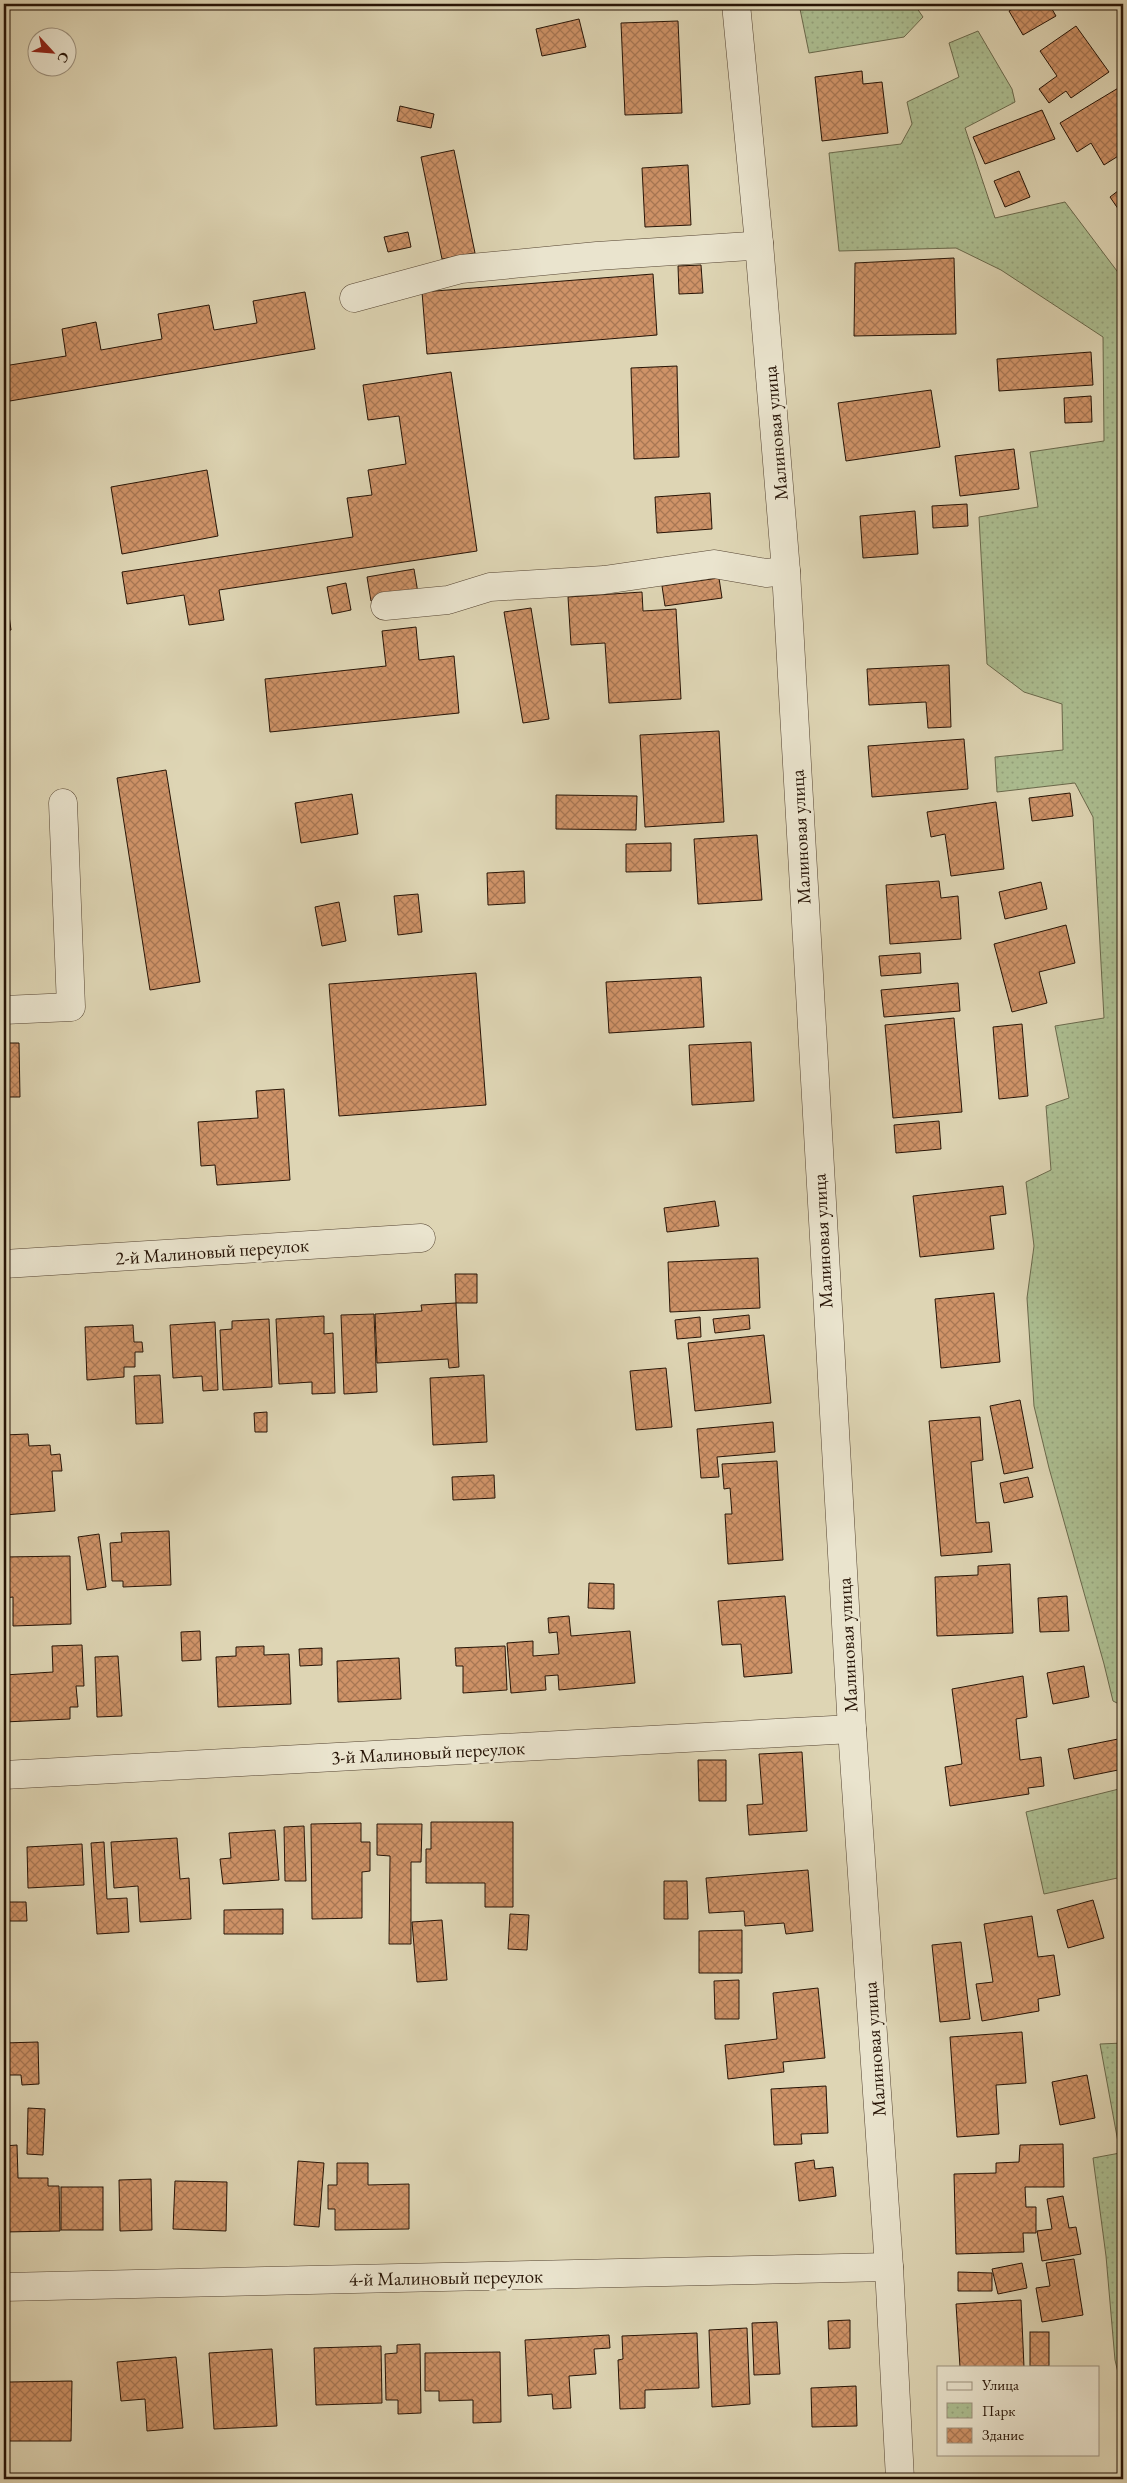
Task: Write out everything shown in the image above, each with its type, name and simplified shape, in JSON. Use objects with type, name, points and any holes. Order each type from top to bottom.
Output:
[{"type":"street","name":"Малиновая улица","points":[[736,4],[759,243],[786,571],[852,1730],[889,2267],[900,2479]]},
{"type":"street","points":[[354,298],[460,270],[597,256],[750,246],[759,243]]},
{"type":"street","points":[[385,606],[448,600],[490,587],[604,580],[714,564],[766,573],[786,571]]},
{"type":"street","points":[[4,1010],[71,1007],[63,803]]},
{"type":"street","name":"2-й Малиновый переулок","points":[[4,1264],[421,1238]]},
{"type":"street","name":"3-й Малиновый переулок","points":[[4,1775],[852,1730]]},
{"type":"street","name":"4-й Малиновый переулок","points":[[4,2287],[889,2267]]},
{"type":"green space","points":[[799,4],[914,4],[923,17],[904,37],[809,53]]},
{"type":"green space","points":[[978,31],[1012,89],[1015,102],[965,128],[995,218],[1065,202],[1123,279],[1123,1706],[1113,1701],[1049,1468],[1034,1406],[1027,1298],[1034,1246],[1026,1182],[1051,1170],[1046,1106],[1069,1098],[1055,1026],[1104,1018],[1093,817],[1075,783],[997,792],[995,757],[1063,750],[1062,704],[1024,692],[987,664],[979,517],[1038,507],[1030,452],[1104,441],[1103,337],[1001,270],[956,248],[839,251],[829,153],[901,144],[912,124],[907,102],[959,77],[949,43]]},
{"type":"green space","points":[[1123,1788],[1123,1879],[1122,1877],[1044,1894],[1026,1812]]},
{"type":"green space","points":[[1123,2043],[1123,2394],[1115,2360],[1106,2256],[1093,2158],[1120,2153],[1100,2044]]},
{"type":"building","points":[[1021,4],[1049,4],[1056,16],[1023,35],[1009,11]]},
{"type":"building","points":[[579,19],[586,47],[542,56],[536,29]]},
{"type":"building","points":[[678,21],[682,113],[625,115],[621,23]]},
{"type":"building","points":[[1076,26],[1109,72],[1071,98],[1066,91],[1049,103],[1039,89],[1057,76],[1040,51]]},
{"type":"building","points":[[862,71],[863,84],[882,82],[888,133],[822,141],[815,77]]},
{"type":"building","points":[[1120,87],[1123,91],[1123,153],[1104,165],[1091,143],[1077,152],[1060,123]]},
{"type":"building","points":[[400,106],[434,114],[431,128],[397,121]]},
{"type":"building","points":[[1042,110],[1055,139],[985,164],[973,137]]},
{"type":"building","points":[[454,150],[475,253],[442,259],[421,157]]},
{"type":"building","points":[[688,165],[691,225],[645,227],[642,168]]},
{"type":"building","points":[[1019,171],[1030,197],[1005,207],[994,181]]},
{"type":"building","points":[[1123,187],[1123,216],[1110,197]]},
{"type":"building","points":[[408,232],[411,247],[388,252],[384,237]]},
{"type":"building","points":[[954,258],[956,334],[854,336],[855,263]]},
{"type":"building","points":[[701,265],[703,293],[679,294],[678,266]]},
{"type":"building","points":[[653,274],[657,335],[427,354],[422,292]]},
{"type":"building","points":[[305,292],[315,349],[4,402],[4,366],[66,356],[62,329],[96,322],[101,350],[162,339],[158,314],[209,305],[214,330],[257,323],[253,301]]},
{"type":"building","points":[[1091,352],[1093,385],[999,391],[997,359]]},
{"type":"building","points":[[677,366],[679,457],[634,459],[631,368]]},
{"type":"building","points":[[451,372],[477,551],[219,590],[224,620],[189,625],[184,595],[127,604],[122,572],[353,537],[347,498],[372,495],[368,470],[406,464],[399,416],[368,420],[363,385]]},
{"type":"building","points":[[931,390],[940,447],[846,461],[838,403]]},
{"type":"building","points":[[1091,396],[1092,422],[1065,423],[1064,398]]},
{"type":"building","points":[[1014,449],[1019,489],[960,496],[955,456]]},
{"type":"building","points":[[207,470],[218,536],[122,554],[111,487]]},
{"type":"building","points":[[710,493],[712,529],[657,533],[655,497]]},
{"type":"building","points":[[967,504],[968,526],[933,528],[932,506]]},
{"type":"building","points":[[915,511],[918,554],[863,558],[860,516]]},
{"type":"building","points":[[414,569],[418,593],[371,601],[367,577]]},
{"type":"building","points":[[719,578],[722,598],[665,606],[662,586]]},
{"type":"building","points":[[346,583],[351,610],[332,614],[327,587]]},
{"type":"building","points":[[642,592],[643,611],[676,609],[681,699],[609,703],[605,643],[571,645],[568,597]]},
{"type":"building","points":[[7,601],[11,630],[4,631],[4,602]]},
{"type":"building","points":[[531,608],[549,719],[523,723],[504,612]]},
{"type":"building","points":[[416,627],[419,660],[454,656],[459,713],[270,732],[265,679],[386,666],[382,631]]},
{"type":"building","points":[[949,665],[951,727],[928,728],[926,702],[869,705],[867,669]]},
{"type":"building","points":[[719,731],[724,822],[645,827],[640,735]]},
{"type":"building","points":[[964,739],[968,789],[872,797],[868,746]]},
{"type":"building","points":[[166,770],[200,982],[150,990],[117,778]]},
{"type":"building","points":[[1070,793],[1073,816],[1032,821],[1029,798]]},
{"type":"building","points":[[352,794],[358,834],[301,843],[295,803]]},
{"type":"building","points":[[556,795],[637,796],[636,830],[556,829]]},
{"type":"building","points":[[996,802],[1004,869],[951,876],[945,834],[931,837],[927,812]]},
{"type":"building","points":[[757,835],[762,900],[698,904],[694,839]]},
{"type":"building","points":[[671,843],[671,871],[626,872],[626,844]]},
{"type":"building","points":[[524,871],[525,903],[488,905],[487,873]]},
{"type":"building","points":[[939,881],[941,898],[958,896],[961,939],[890,944],[886,885]]},
{"type":"building","points":[[1041,882],[1047,909],[1005,919],[999,892]]},
{"type":"building","points":[[418,894],[422,932],[398,935],[394,896]]},
{"type":"building","points":[[339,902],[346,941],[322,946],[315,907]]},
{"type":"building","points":[[1066,925],[1075,963],[1039,972],[1047,1003],[1012,1012],[994,944]]},
{"type":"building","points":[[920,953],[921,973],[881,976],[879,956]]},
{"type":"building","points":[[476,973],[486,1105],[339,1116],[329,984]]},
{"type":"building","points":[[701,977],[704,1027],[609,1033],[606,982]]},
{"type":"building","points":[[958,983],[960,1011],[884,1017],[881,990]]},
{"type":"building","points":[[954,1018],[962,1112],[893,1118],[885,1025]]},
{"type":"building","points":[[1022,1024],[1028,1096],[999,1099],[993,1027]]},
{"type":"building","points":[[751,1042],[754,1101],[692,1105],[689,1045]]},
{"type":"building","points":[[4,1043],[19,1043],[20,1097],[4,1097]]},
{"type":"building","points":[[284,1089],[290,1180],[217,1185],[215,1165],[201,1166],[198,1122],[258,1118],[256,1091]]},
{"type":"building","points":[[939,1121],[941,1149],[896,1153],[894,1125]]},
{"type":"building","points":[[1003,1186],[1006,1214],[990,1216],[994,1249],[920,1257],[913,1196]]},
{"type":"building","points":[[715,1201],[719,1226],[667,1232],[664,1208]]},
{"type":"building","points":[[758,1258],[760,1308],[670,1312],[668,1262]]},
{"type":"building","points":[[455,1274],[477,1274],[477,1303],[456,1303]]},
{"type":"building","points":[[994,1293],[1000,1362],[941,1368],[935,1299]]},
{"type":"building","points":[[456,1303],[459,1367],[449,1368],[448,1359],[377,1363],[375,1314],[422,1311],[421,1305]]},
{"type":"building","points":[[374,1314],[377,1392],[344,1394],[341,1315]]},
{"type":"building","points":[[749,1315],[750,1329],[715,1333],[713,1319]]},
{"type":"building","points":[[324,1316],[324,1334],[333,1333],[335,1393],[312,1394],[312,1382],[279,1384],[276,1319]]},
{"type":"building","points":[[700,1317],[701,1337],[677,1339],[675,1320]]},
{"type":"building","points":[[269,1319],[272,1387],[223,1390],[220,1330],[232,1329],[232,1321]]},
{"type":"building","points":[[215,1322],[218,1390],[203,1391],[202,1376],[173,1378],[170,1325]]},
{"type":"building","points":[[133,1325],[134,1342],[142,1342],[143,1352],[135,1352],[135,1367],[124,1367],[124,1377],[87,1380],[85,1327]]},
{"type":"building","points":[[764,1335],[771,1403],[695,1411],[688,1343]]},
{"type":"building","points":[[666,1368],[672,1427],[636,1430],[630,1371]]},
{"type":"building","points":[[160,1375],[163,1423],[136,1424],[134,1376]]},
{"type":"building","points":[[484,1375],[487,1442],[433,1445],[430,1378]]},
{"type":"building","points":[[1020,1400],[1033,1468],[1004,1474],[990,1406]]},
{"type":"building","points":[[267,1412],[267,1432],[255,1432],[254,1413]]},
{"type":"building","points":[[980,1417],[983,1460],[971,1462],[976,1523],[989,1522],[992,1552],[941,1556],[929,1421]]},
{"type":"building","points":[[773,1422],[775,1452],[717,1457],[719,1477],[701,1478],[697,1429]]},
{"type":"building","points":[[28,1434],[29,1446],[50,1445],[51,1455],[60,1454],[62,1471],[52,1471],[55,1511],[4,1515],[4,1435]]},
{"type":"building","points":[[777,1461],[783,1560],[728,1564],[725,1514],[732,1514],[730,1488],[724,1489],[722,1464]]},
{"type":"building","points":[[494,1475],[495,1498],[453,1500],[452,1477]]},
{"type":"building","points":[[1028,1477],[1033,1497],[1004,1503],[1000,1483]]},
{"type":"building","points":[[169,1531],[171,1585],[123,1587],[123,1581],[112,1581],[110,1543],[122,1542],[121,1533]]},
{"type":"building","points":[[99,1534],[106,1587],[87,1590],[78,1537]]},
{"type":"building","points":[[70,1556],[71,1624],[13,1626],[13,1597],[4,1598],[4,1557]]},
{"type":"building","points":[[1010,1564],[1013,1633],[937,1636],[935,1577],[978,1575],[978,1566]]},
{"type":"building","points":[[589,1583],[614,1584],[614,1609],[588,1608]]},
{"type":"building","points":[[785,1596],[792,1673],[744,1677],[741,1644],[722,1645],[718,1601]]},
{"type":"building","points":[[1067,1596],[1069,1631],[1040,1632],[1038,1598]]},
{"type":"building","points":[[569,1616],[571,1636],[630,1631],[635,1683],[559,1690],[558,1675],[545,1676],[546,1690],[511,1693],[507,1643],[533,1641],[533,1656],[559,1654],[557,1632],[549,1633],[548,1618]]},
{"type":"building","points":[[200,1631],[201,1660],[182,1661],[181,1632]]},
{"type":"building","points":[[82,1645],[84,1686],[76,1686],[78,1707],[70,1707],[70,1719],[4,1722],[4,1675],[53,1672],[52,1646]]},
{"type":"building","points":[[264,1646],[264,1655],[289,1654],[291,1704],[218,1707],[216,1657],[236,1656],[236,1647]]},
{"type":"building","points":[[505,1646],[507,1690],[463,1693],[463,1666],[456,1666],[455,1648]]},
{"type":"building","points":[[322,1648],[322,1665],[300,1666],[299,1649]]},
{"type":"building","points":[[118,1656],[122,1716],[97,1717],[95,1657]]},
{"type":"building","points":[[399,1658],[401,1699],[338,1702],[337,1661]]},
{"type":"building","points":[[1084,1666],[1089,1697],[1053,1704],[1047,1673]]},
{"type":"building","points":[[1023,1676],[1027,1717],[1016,1719],[1020,1760],[1041,1757],[1044,1786],[1028,1788],[1029,1794],[950,1806],[945,1767],[962,1764],[952,1689]]},
{"type":"building","points":[[1123,1738],[1123,1769],[1074,1779],[1068,1749]]},
{"type":"building","points":[[802,1752],[807,1831],[749,1835],[747,1805],[763,1804],[759,1754]]},
{"type":"building","points":[[698,1760],[726,1760],[726,1801],[699,1801]]},
{"type":"building","points":[[431,1822],[513,1822],[513,1907],[485,1907],[485,1883],[426,1883],[426,1849],[431,1849]]},
{"type":"building","points":[[361,1823],[361,1842],[370,1842],[370,1871],[362,1872],[362,1918],[312,1919],[311,1824]]},
{"type":"building","points":[[377,1824],[422,1824],[421,1862],[411,1862],[411,1944],[389,1944],[390,1856],[377,1855]]},
{"type":"building","points":[[304,1826],[306,1881],[285,1881],[284,1827]]},
{"type":"building","points":[[275,1830],[279,1880],[223,1884],[220,1859],[231,1858],[229,1833]]},
{"type":"building","points":[[177,1838],[180,1879],[189,1878],[191,1919],[140,1922],[138,1886],[114,1888],[111,1842]]},
{"type":"building","points":[[104,1842],[107,1899],[127,1898],[129,1932],[97,1934],[91,1843]]},
{"type":"building","points":[[82,1844],[84,1885],[28,1888],[27,1847]]},
{"type":"building","points":[[808,1870],[813,1931],[786,1934],[784,1923],[745,1926],[744,1911],[709,1913],[706,1878]]},
{"type":"building","points":[[664,1881],[687,1881],[688,1919],[664,1919]]},
{"type":"building","points":[[1093,1900],[1104,1938],[1068,1948],[1057,1910]]},
{"type":"building","points":[[4,1902],[26,1902],[27,1921],[4,1921]]},
{"type":"building","points":[[283,1909],[283,1934],[224,1934],[224,1910]]},
{"type":"building","points":[[510,1914],[529,1915],[527,1950],[508,1949]]},
{"type":"building","points":[[1032,1916],[1038,1957],[1054,1955],[1060,1995],[1038,1999],[1039,2011],[982,2021],[976,1984],[993,1982],[984,1924]]},
{"type":"building","points":[[442,1920],[447,1980],[417,1982],[412,1922]]},
{"type":"building","points":[[742,1930],[742,1973],[699,1973],[699,1931]]},
{"type":"building","points":[[961,1942],[970,2019],[940,2022],[932,1945]]},
{"type":"building","points":[[739,1980],[739,2019],[715,2019],[714,1981]]},
{"type":"building","points":[[818,1988],[825,2058],[783,2062],[784,2072],[728,2079],[725,2045],[777,2039],[773,1993]]},
{"type":"building","points":[[1022,2032],[1026,2083],[996,2085],[999,2134],[957,2137],[950,2037]]},
{"type":"building","points":[[38,2042],[39,2084],[22,2085],[21,2075],[4,2075],[4,2043]]},
{"type":"building","points":[[1087,2075],[1095,2118],[1060,2125],[1052,2082]]},
{"type":"building","points":[[826,2086],[828,2133],[801,2134],[802,2144],[774,2145],[771,2089]]},
{"type":"building","points":[[28,2108],[45,2109],[43,2155],[27,2154]]},
{"type":"building","points":[[1063,2144],[1064,2187],[1025,2187],[1026,2207],[1036,2207],[1036,2233],[1023,2233],[1024,2252],[956,2254],[954,2174],[996,2173],[996,2163],[1019,2162],[1020,2145]]},
{"type":"building","points":[[17,2145],[18,2178],[48,2178],[48,2186],[59,2186],[60,2231],[4,2232],[4,2146]]},
{"type":"building","points":[[814,2160],[815,2169],[833,2167],[836,2196],[799,2201],[795,2163]]},
{"type":"building","points":[[298,2161],[324,2163],[319,2227],[294,2225]]},
{"type":"building","points":[[337,2163],[368,2163],[368,2185],[409,2184],[409,2229],[335,2230],[335,2209],[328,2209],[328,2185],[337,2185]]},
{"type":"building","points":[[151,2179],[152,2230],[120,2231],[119,2180]]},
{"type":"building","points":[[175,2181],[227,2182],[226,2231],[173,2229]]},
{"type":"building","points":[[61,2187],[103,2187],[103,2230],[61,2230]]},
{"type":"building","points":[[1063,2196],[1069,2228],[1076,2227],[1081,2254],[1042,2261],[1037,2231],[1052,2229],[1047,2199]]},
{"type":"building","points":[[1074,2259],[1083,2315],[1042,2322],[1036,2288],[1050,2286],[1046,2263]]},
{"type":"building","points":[[1022,2263],[1027,2288],[998,2294],[992,2269]]},
{"type":"building","points":[[958,2272],[992,2273],[992,2291],[958,2291]]},
{"type":"building","points":[[1021,2300],[1024,2366],[960,2366],[956,2304]]},
{"type":"building","points":[[850,2320],[850,2348],[829,2349],[828,2321]]},
{"type":"building","points":[[777,2322],[780,2374],[754,2375],[752,2323]]},
{"type":"building","points":[[747,2328],[750,2404],[712,2407],[709,2330]]},
{"type":"building","points":[[1030,2332],[1049,2332],[1049,2366],[1030,2366]]},
{"type":"building","points":[[697,2333],[699,2388],[645,2390],[645,2408],[620,2409],[618,2360],[623,2359],[622,2336]]},
{"type":"building","points":[[609,2335],[610,2348],[594,2349],[596,2374],[569,2376],[571,2408],[553,2409],[552,2394],[528,2396],[525,2340]]},
{"type":"building","points":[[420,2344],[421,2413],[398,2414],[398,2400],[386,2400],[385,2354],[397,2353],[397,2345]]},
{"type":"building","points":[[381,2346],[382,2403],[316,2405],[314,2348]]},
{"type":"building","points":[[272,2349],[277,2426],[214,2429],[209,2353]]},
{"type":"building","points":[[500,2352],[501,2422],[473,2423],[473,2400],[439,2401],[439,2391],[425,2391],[425,2353]]},
{"type":"building","points":[[176,2357],[183,2428],[147,2431],[145,2399],[121,2401],[117,2362]]},
{"type":"building","points":[[72,2381],[71,2441],[9,2441],[9,2382]]},
{"type":"building","points":[[856,2386],[857,2426],[812,2427],[811,2388]]},
{"type":"building","points":[[860,2476],[860,2479],[771,2479],[771,2478]]}]
